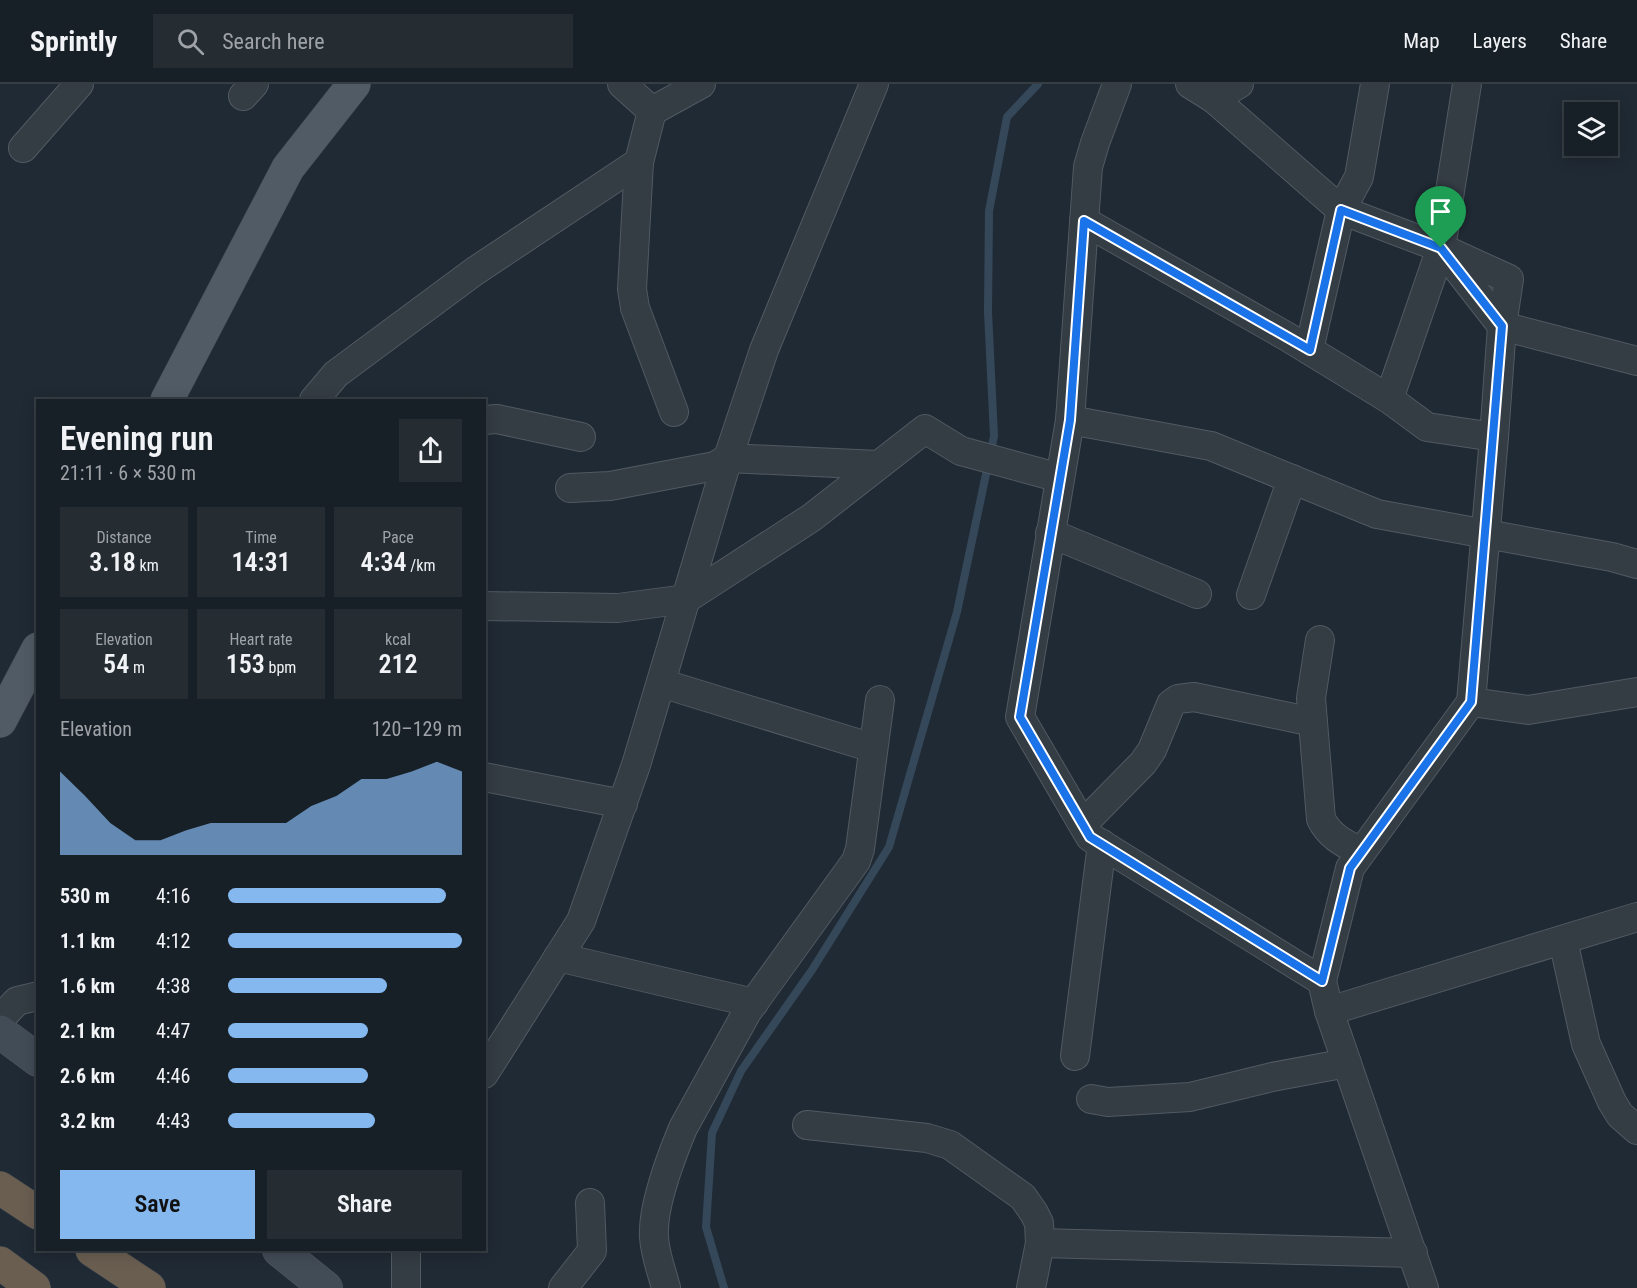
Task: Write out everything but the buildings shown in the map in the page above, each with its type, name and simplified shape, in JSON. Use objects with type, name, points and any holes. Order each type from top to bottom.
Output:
[{"type":"highway","points":[[0,1188],[36,1212]]},
{"type":"highway","points":[[94,1251],[149,1288]]},
{"type":"highway","points":[[0,1263],[34,1288]]},
{"type":"main road","points":[[168,399],[288,168],[354,84]]},
{"type":"main road","points":[[0,721],[30,682],[36,657]]},
{"type":"street","points":[[23,148],[79,84]]},
{"type":"street","points":[[622,84],[652,111]]},
{"type":"street","points":[[674,412],[635,308],[632,289],[639,162],[652,111],[701,84]]},
{"type":"street","points":[[486,1071],[581,921],[623,804],[728,458],[764,350],[874,84]]},
{"type":"street","points":[[1117,84],[1088,167],[1070,420],[1020,717],[1090,837],[1322,981]]},
{"type":"street","points":[[1190,84],[1214,99],[1341,210],[1441,248],[1509,279],[1502,326],[1471,702],[1350,868],[1322,981],[1347,1063],[1424,1288]]},
{"type":"street","points":[[1214,99],[1239,84]]},
{"type":"street","points":[[1310,350],[1341,210],[1359,177],[1375,84]]},
{"type":"street","points":[[1389,399],[1441,248],[1467,84]]},
{"type":"street","points":[[315,399],[336,374],[475,271],[639,162]]},
{"type":"street","points":[[1084,221],[1310,350],[1389,399],[1427,427],[1494,437]]},
{"type":"street","points":[[1502,326],[1637,361]]},
{"type":"street","points":[[486,420],[497,419],[581,437]]},
{"type":"street","points":[[1070,420],[1211,446],[1377,514],[1612,557],[1637,564]]},
{"type":"street","points":[[486,606],[618,608],[686,599],[811,518],[924,429],[960,451],[1060,478]]},
{"type":"street","points":[[570,488],[622,484],[715,466],[728,458],[878,465]]},
{"type":"street","points":[[1251,595],[1292,479]]},
{"type":"street","points":[[1050,533],[1197,594]]},
{"type":"street","points":[[1320,640],[1311,686],[1321,819],[1332,836],[1361,852]]},
{"type":"street","points":[[661,683],[873,748]]},
{"type":"street","points":[[1471,702],[1528,710],[1637,692]]},
{"type":"street","points":[[1083,824],[1143,763],[1152,750],[1171,704],[1178,699],[1194,697],[1313,722]]},
{"type":"street","points":[[666,1288],[654,1238],[656,1208],[683,1128],[747,1012],[856,861],[860,849],[880,700]]},
{"type":"street","points":[[486,777],[623,804]]},
{"type":"street","points":[[1075,1056],[1102,844]]},
{"type":"street","points":[[1333,1020],[1539,946],[1637,918]]},
{"type":"street","points":[[1563,940],[1586,1044],[1612,1102],[1620,1115],[1637,1130]]},
{"type":"street","points":[[558,957],[754,1003]]},
{"type":"street","points":[[0,1019],[17,1001],[36,996]]},
{"type":"street","points":[[0,1032],[36,1059]]},
{"type":"street","points":[[1091,1099],[1108,1102],[1190,1097],[1272,1077],[1347,1063]]},
{"type":"street","points":[[807,1125],[927,1138],[950,1144],[1023,1197],[1040,1224],[1040,1242],[1031,1288]]},
{"type":"street","points":[[563,1288],[592,1251],[590,1203]]},
{"type":"street","points":[[1040,1242],[1413,1253]]},
{"type":"street","points":[[280,1251],[326,1288]]},
{"type":"street","points":[[406,1251],[406,1288]]},
{"type":"waterway","points":[[724,1288],[706,1227],[712,1133],[741,1071],[812,970],[889,847],[957,612],[994,436],[988,312],[989,211],[1007,117],[1038,84]]},
{"type":"route","points":[[1341,210],[1441,248],[1502,326],[1471,702],[1350,868],[1322,981],[1090,837],[1020,717],[1070,420],[1084,221],[1310,350],[1341,210]]}]
